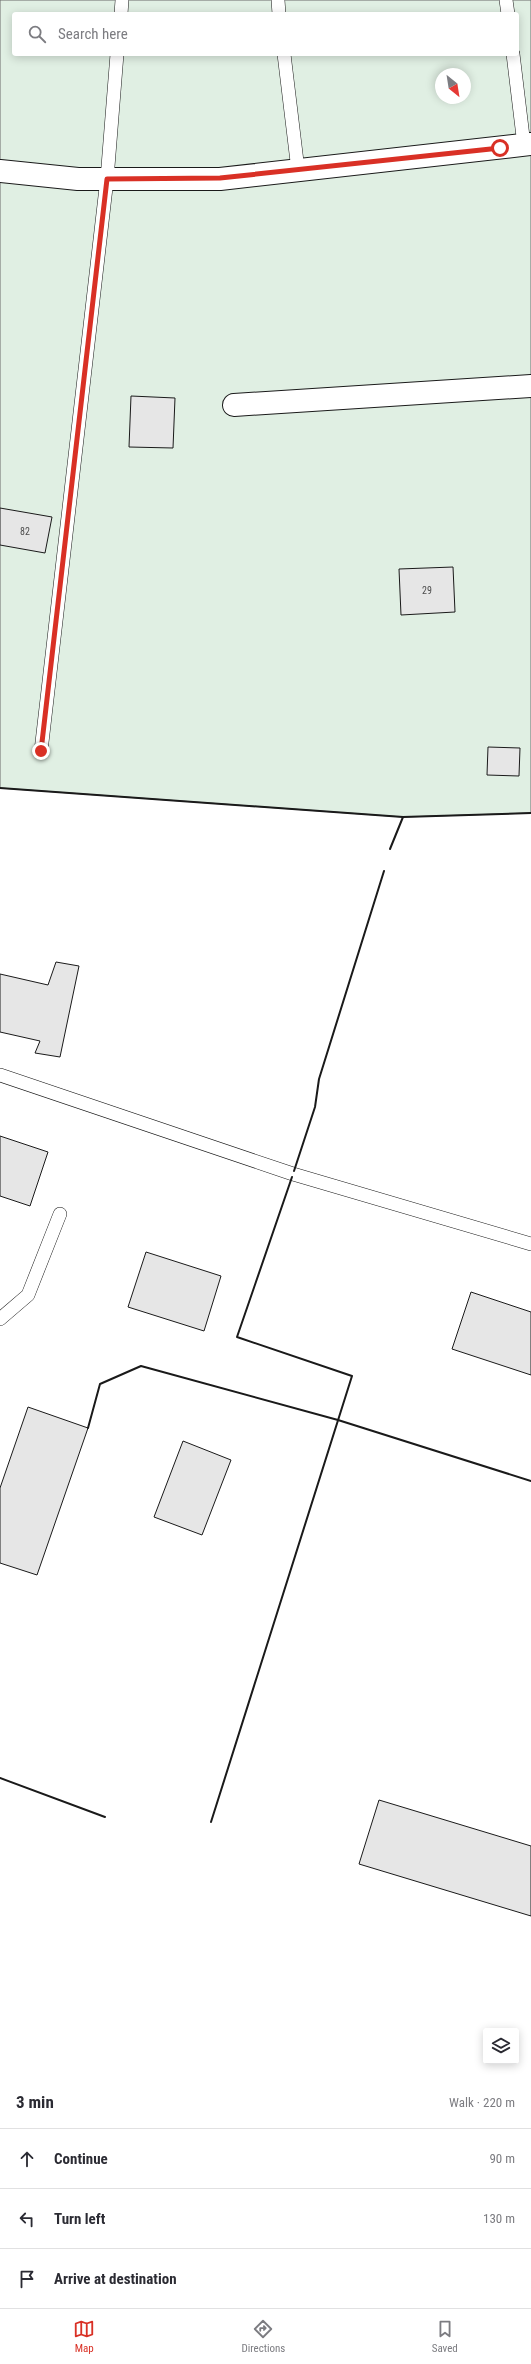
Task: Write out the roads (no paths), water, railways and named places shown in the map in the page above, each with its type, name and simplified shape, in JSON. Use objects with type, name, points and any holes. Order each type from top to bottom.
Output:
[{"type":"street","points":[[0,171],[78,179],[220,178],[528,145]]},
{"type":"street","points":[[234,405],[531,386]]},
{"type":"lane","points":[[121,12],[122,0]]},
{"type":"lane","points":[[278,0],[280,12]]},
{"type":"lane","points":[[506,0],[508,12]]},
{"type":"lane","points":[[41,751],[107,179],[117,56]]},
{"type":"lane","points":[[284,56],[298,170]]},
{"type":"lane","points":[[513,56],[528,145]]},
{"type":"lane","points":[[0,1075],[293,1174],[531,1244]]},
{"type":"lane","points":[[0,1318],[28,1294],[60,1214]]}]
